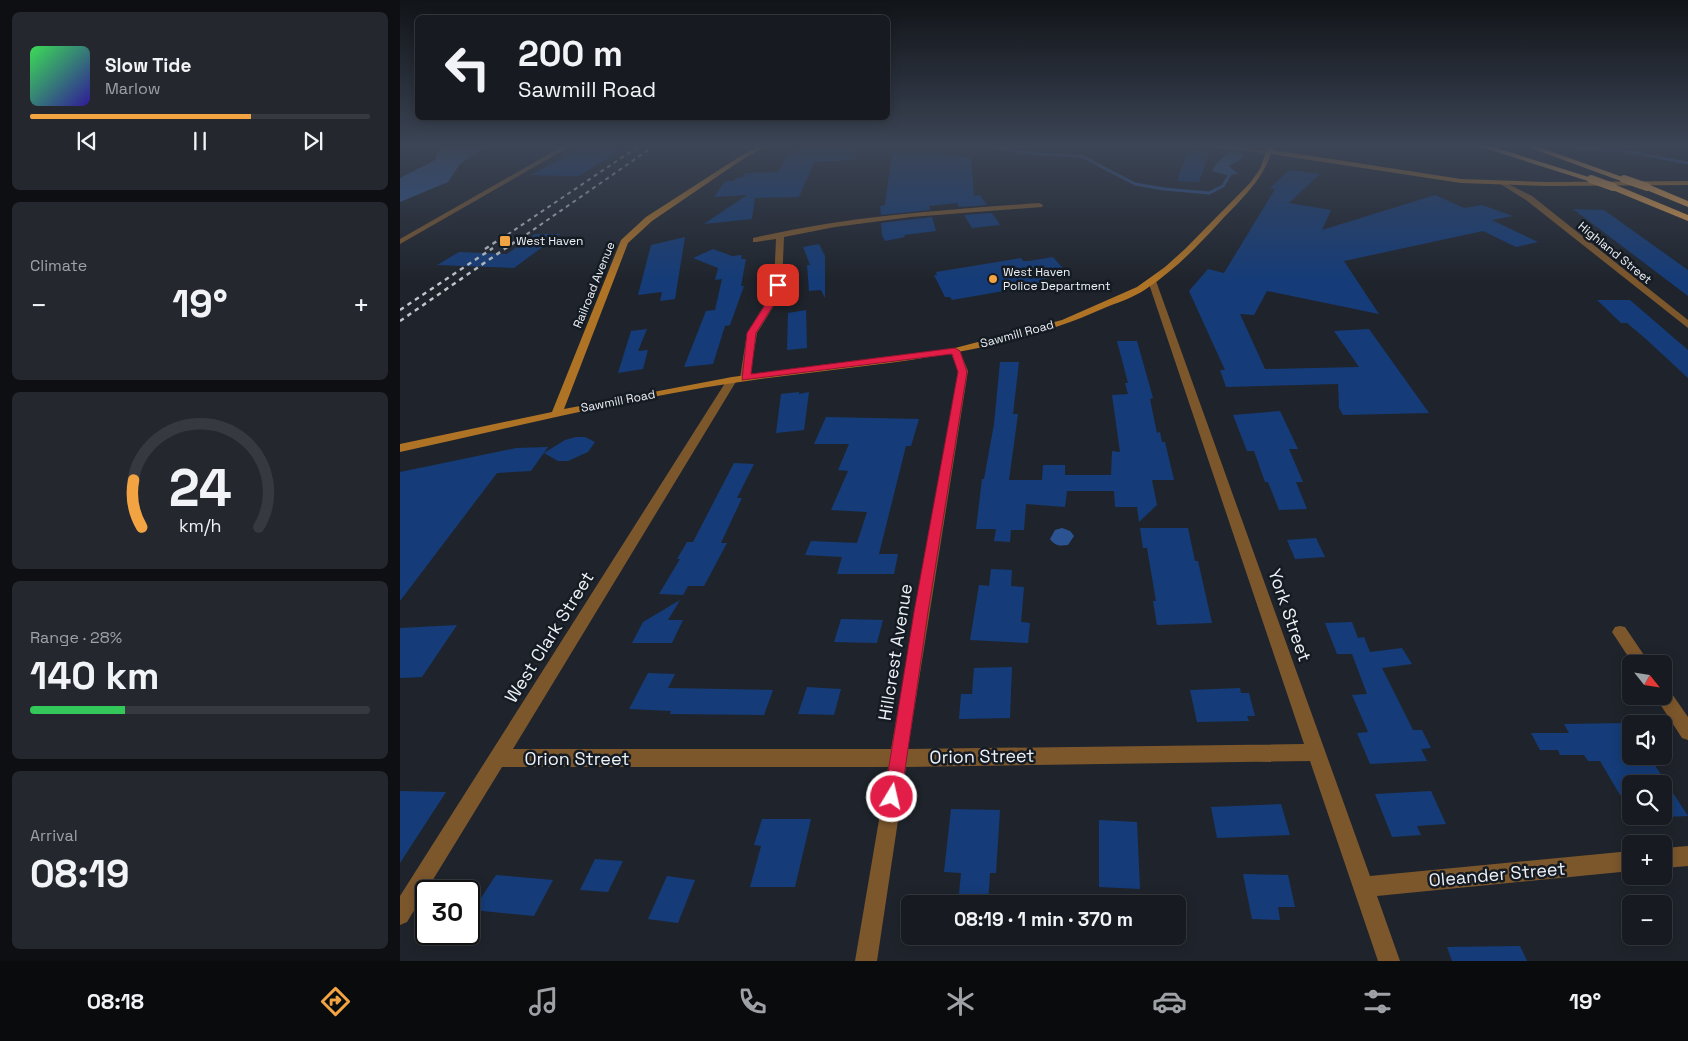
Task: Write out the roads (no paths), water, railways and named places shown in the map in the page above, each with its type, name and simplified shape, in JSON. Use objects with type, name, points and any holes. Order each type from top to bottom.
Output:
[{"type":"highway","points":[[1622,191],[1688,218]]},
{"type":"highway","points":[[1653,191],[1688,204]]},
{"type":"street","points":[[400,242],[490,191]]},
{"type":"street","name":"Railroad Avenue","points":[[557,413],[624,242],[649,219],[691,191]]},
{"type":"street","name":"Sawmill Road","points":[[400,448],[557,413],[739,379],[955,351],[1065,322],[1113,302],[1152,281],[1188,251],[1245,191]]},
{"type":"street","name":"Highland Street","points":[[1516,191],[1529,198],[1688,325]]},
{"type":"street","points":[[756,240],[780,237],[835,225],[911,215],[1039,205]]},
{"type":"street","points":[[739,379],[752,333],[773,299],[778,285],[780,237]]},
{"type":"street","name":"York Street","points":[[1152,281],[1389,961]]},
{"type":"street","name":"Hillcrest Avenue","points":[[866,961],[963,372],[955,351]]},
{"type":"street","name":"West Clark Street","points":[[400,915],[497,758],[739,379]]},
{"type":"street","points":[[1620,632],[1636,655]]},
{"type":"street","points":[[1670,705],[1688,732]]},
{"type":"street","name":"Orion Street","points":[[497,758],[899,758],[1316,752]]},
{"type":"street","points":[[1672,857],[1688,856]]},
{"type":"street","name":"Oleander Street","points":[[1363,887],[1622,862]]},
{"type":"water","points":[[400,191],[427,191],[400,202]]},
{"type":"water","points":[[1062,528],[1070,531],[1074,536],[1068,545],[1058,545],[1050,539],[1055,530]]},
{"type":"waterway","points":[[1185,191],[1209,193],[1213,191]]},
{"type":"railway","points":[[501,239],[572,191]]},
{"type":"railway","points":[[520,239],[589,191]]},
{"type":"railway","points":[[485,249],[503,237]]},
{"type":"railway","points":[[400,321],[522,237]]},
{"type":"railway","points":[[400,310],[493,248]]},
{"type":"place","name":"West Haven","points":[[505,241]]},
{"type":"place","name":"West Haven Police Department","points":[[993,279]]}]
